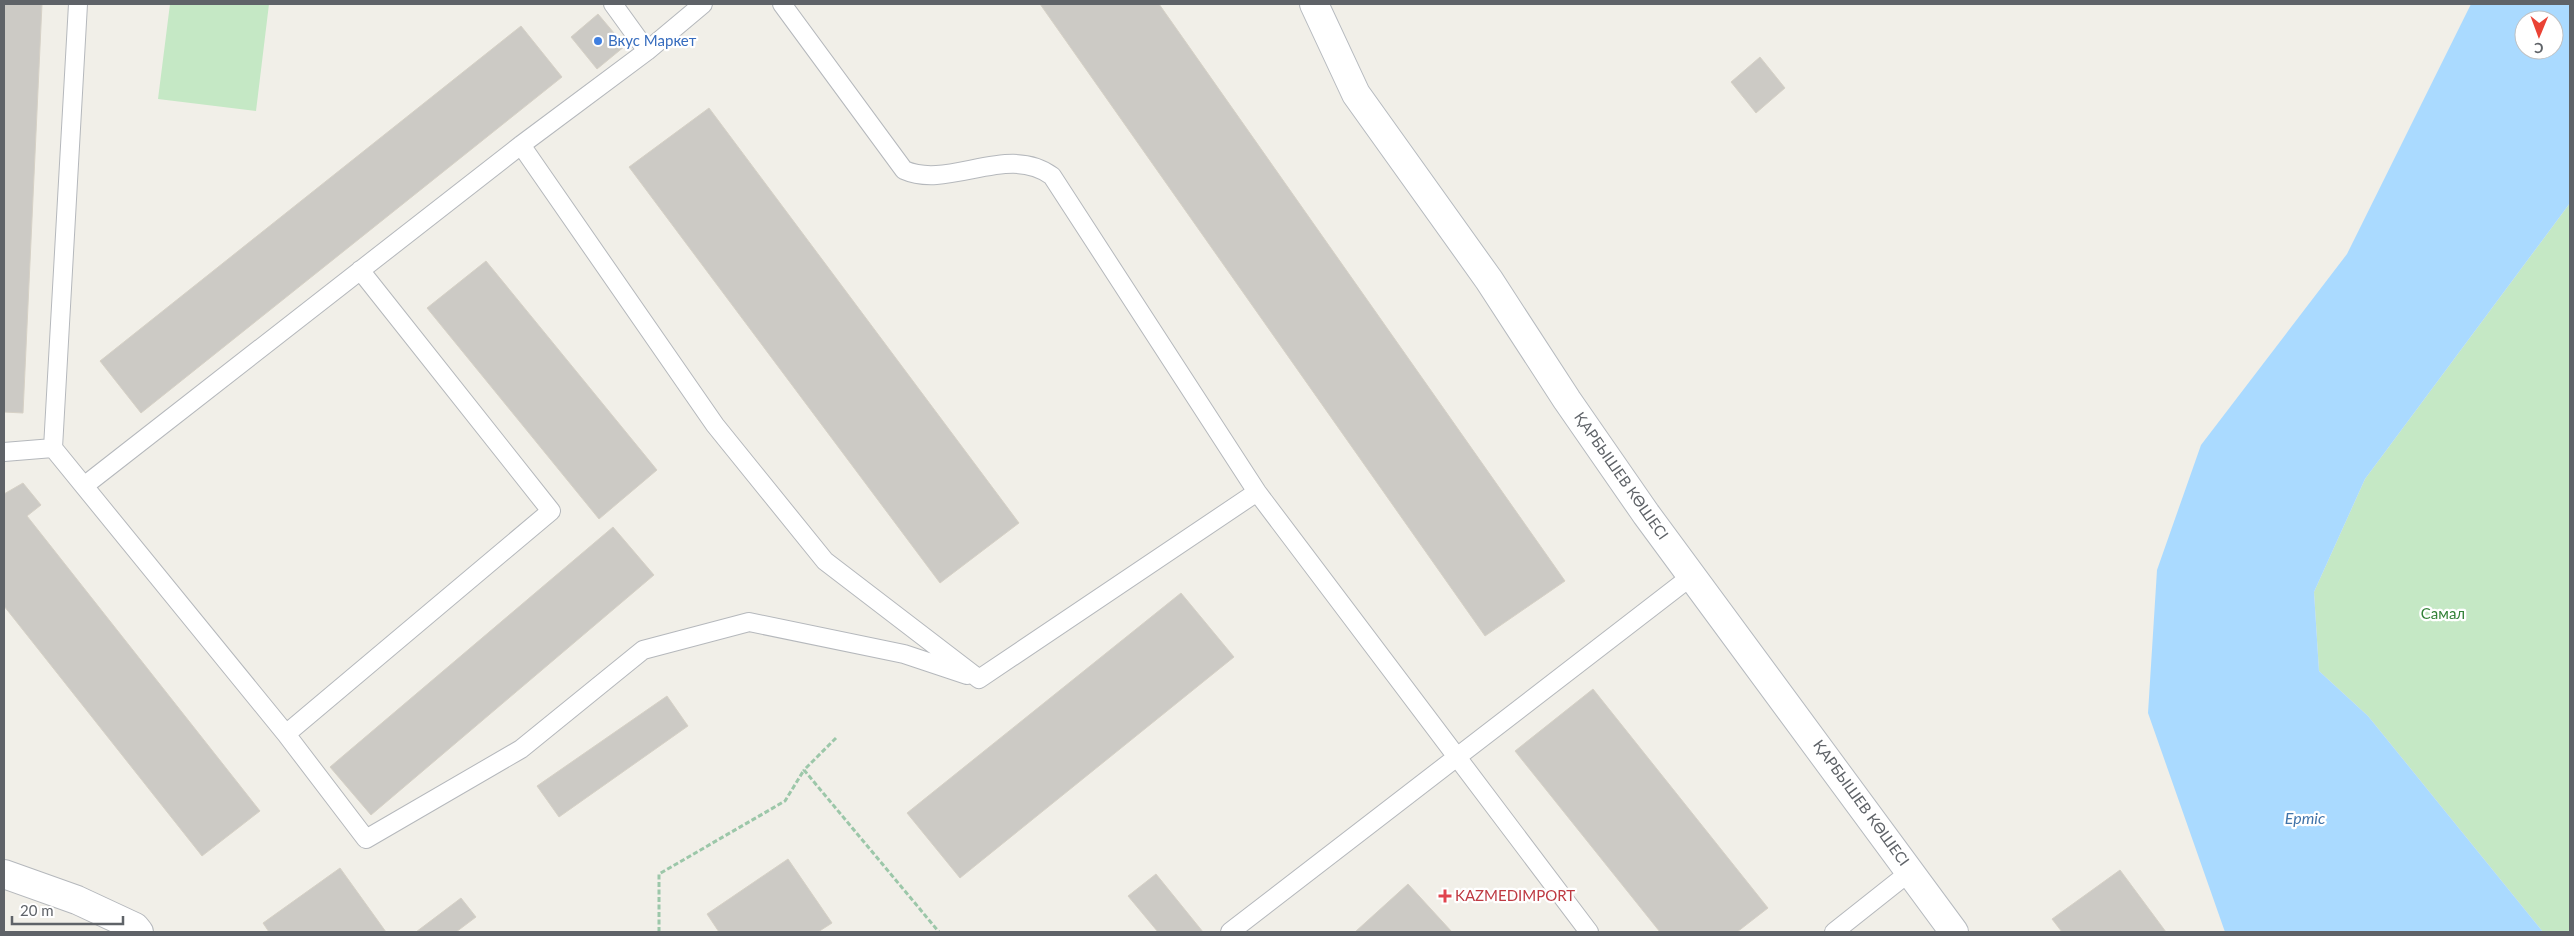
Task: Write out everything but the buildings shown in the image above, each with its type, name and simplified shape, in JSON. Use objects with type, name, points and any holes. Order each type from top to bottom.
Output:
[{"type":"main road","name":"ҚАРБЫШЕВ КӨШЕСІ","points":[[1314,4],[1356,94],[1489,280],[1567,400],[1646,514],[1912,871],[1954,932]]},
{"type":"main road","points":[[4,874],[77,900],[135,928],[139,932]]},
{"type":"lane","points":[[78,4],[53,448],[286,734],[366,839],[521,749],[643,650],[749,622],[904,654],[979,678]]},
{"type":"lane","points":[[614,4],[647,51]]},
{"type":"lane","points":[[84,486],[521,145],[647,51],[703,4]]},
{"type":"lane","points":[[782,4],[904,170],[917,176],[980,167],[1027,164],[1044,170],[1052,176],[1257,492],[1589,932]]},
{"type":"lane","points":[[521,145],[716,425],[825,561],[979,678]]},
{"type":"lane","points":[[286,734],[552,511],[360,270]]},
{"type":"lane","points":[[4,452],[53,448]]},
{"type":"lane","points":[[979,678],[1257,492]]},
{"type":"lane","points":[[1230,932],[1693,575]]},
{"type":"lane","points":[[1834,932],[1912,871]]},
{"type":"path","points":[[659,932],[659,874],[786,801],[804,770],[836,738]]},
{"type":"path","points":[[804,770],[938,932]]},
{"type":"green space","points":[[170,4],[269,4],[256,111],[158,99]]},
{"type":"green space","name":"Самал","points":[[2570,203],[2570,932],[2543,932],[2368,716],[2319,671],[2314,592],[2365,479]]},
{"type":"water","name":"Ертіс","points":[[2471,4],[2570,4],[2570,203],[2365,479],[2314,592],[2319,671],[2368,716],[2543,932],[2225,932],[2148,713],[2157,570],[2201,445],[2347,254]]},
{"type":"place","name":"Вкус Маркет","points":[[598,41]]},
{"type":"place","name":"KAZMEDIMPORT","points":[[1445,896]]}]
